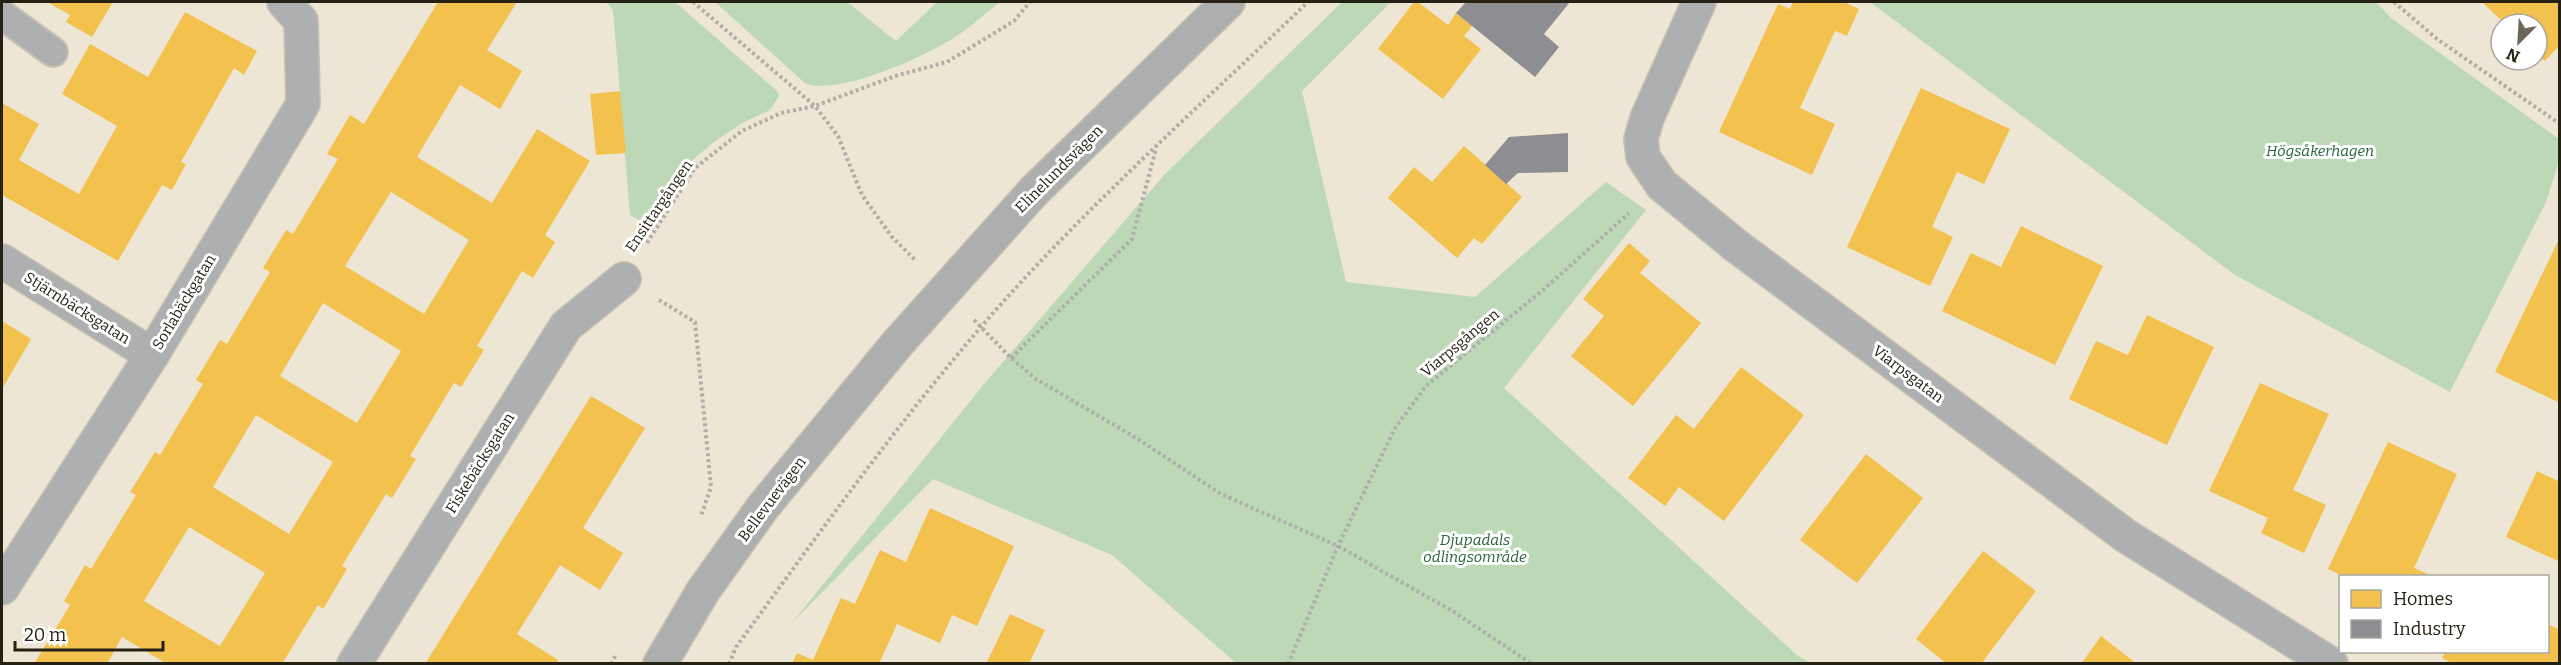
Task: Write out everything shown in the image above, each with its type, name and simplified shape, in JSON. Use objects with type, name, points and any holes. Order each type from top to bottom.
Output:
[{"type":"street","name":"Sorlabäckgatan","points":[[2,588],[152,356],[303,104],[301,21],[284,2]]},
{"type":"street","name":"Elinelundsvägen","points":[[897,344],[1034,191],[1228,2]]},
{"type":"street","name":"Viarpsgatan","points":[[1699,2],[1647,118],[1641,139],[1642,157],[1662,185],[1735,245],[2126,536],[2331,663]]},
{"type":"street","name":"Stjärnbäcksgatan","points":[[2,261],[152,356]]},
{"type":"street","name":"Fiskebäcksgatan","points":[[354,663],[566,326],[624,279]]},
{"type":"street","name":"Bellevuevägen","points":[[660,663],[703,591],[763,507],[897,344]]},
{"type":"lane","points":[[2,15],[53,51]]},
{"type":"path","points":[[693,2],[815,106],[838,136],[862,195],[892,237],[1011,358],[1036,380],[1138,439],[1221,494],[1338,546],[1454,612],[1532,663]]},
{"type":"path","name":"Ensittargången","points":[[624,279],[695,168],[742,131],[781,113],[815,106],[895,76],[947,62],[1014,21],[1030,2]]},
{"type":"path","points":[[729,663],[736,647],[861,476],[981,327],[1056,245],[1308,2]]},
{"type":"path","points":[[2394,2],[2437,39],[2559,124]]},
{"type":"path","points":[[1011,358],[1132,238],[1156,148]]},
{"type":"path","name":"Viarpsgången","points":[[1288,663],[1338,546],[1395,428],[1426,386],[1543,290],[1662,185]]},
{"type":"path","points":[[624,279],[695,322],[711,487],[700,520]]},
{"type":"path","points":[[611,663],[621,647]]},
{"type":"green space","points":[[606,2],[675,2],[777,91],[779,96],[770,110],[742,123],[714,142],[682,169],[650,218],[639,220],[630,215],[613,10]]},
{"type":"green space","points":[[715,2],[847,2],[896,41],[937,2],[1000,2],[964,31],[910,61],[864,78],[822,86],[806,84]]},
{"type":"green space","name":"Djupadals odlingsområde","points":[[1342,2],[1391,2],[1302,91],[1346,282],[1475,297],[1606,182],[1646,210],[1504,388],[1798,656],[1811,663],[1236,663],[1112,555],[933,479],[792,623],[984,384],[1165,174]]},
{"type":"green space","name":"Högsåkerhagen","points":[[1870,2],[2376,2],[2391,18],[2559,139],[2559,161],[2546,202],[2450,392],[2235,275]]},
{"type":"building: Homes","points":[[47,2],[113,2],[92,37],[66,22],[70,15]]},
{"type":"building: Homes","points":[[438,2],[517,2],[487,50],[522,71],[500,109],[460,85],[417,157],[492,203],[537,129],[590,161],[545,235],[555,242],[533,278],[522,271],[477,346],[484,350],[461,387],[454,383],[410,456],[416,459],[392,498],[386,494],[342,566],[347,569],[323,609],[318,605],[282,664],[167,664],[122,637],[107,664],[34,664],[70,605],[64,601],[85,565],[91,569],[136,495],[130,492],[155,452],[160,455],[203,384],[196,380],[220,340],[227,344],[270,272],[263,268],[286,230],[293,234],[338,159],[327,154],[350,115],[364,124]],"holes":[[[391,192],[469,240],[424,314],[345,266]],[[323,303],[401,351],[357,423],[280,376]],[[256,415],[333,462],[289,534],[213,487]],[[189,527],[265,573],[220,646],[144,601]]]},
{"type":"building: Homes","points":[[1414,2],[1418,2],[1448,25],[1456,13],[1472,26],[1464,36],[1481,49],[1443,99],[1378,49]]},
{"type":"building: Homes","points":[[1793,2],[1844,2],[1859,9],[1847,36],[1835,31],[1800,108],[1835,124],[1812,175],[1719,132],[1778,4],[1790,9]]},
{"type":"building: Homes","points":[[2482,2],[2560,2],[2560,45],[2549,57],[2549,12],[2492,12]]},
{"type":"building: Homes","points":[[185,12],[257,51],[244,75],[234,68],[181,162],[186,164],[172,190],[162,185],[118,261],[2,195],[2,103],[39,124],[19,160],[79,194],[117,126],[62,94],[90,44],[148,77]]},
{"type":"building: Homes","points":[[1921,88],[2010,129],[1984,184],[1957,172],[1932,227],[1953,237],[1930,286],[1847,247]]},
{"type":"building: Homes","points":[[620,91],[626,153],[596,155],[590,94]]},
{"type":"building: Homes","points":[[1464,146],[1522,197],[1482,244],[1474,238],[1457,258],[1388,198],[1414,167],[1432,182]]},
{"type":"building: Homes","points":[[2021,226],[2103,266],[2055,365],[1942,311],[1971,253],[2001,267]]},
{"type":"building: Homes","points":[[2560,237],[2560,403],[2495,372]]},
{"type":"building: Homes","points":[[1629,243],[1650,261],[1640,273],[1701,323],[1633,406],[1571,356],[1604,316],[1583,299]]},
{"type":"building: Homes","points":[[2147,315],[2214,347],[2167,445],[2069,399],[2096,341],[2128,355]]},
{"type":"building: Homes","points":[[2,321],[31,339],[2,389]]},
{"type":"building: Homes","points":[[1741,367],[1804,415],[1724,521],[1679,487],[1665,506],[1628,478],[1676,415],[1694,429]]},
{"type":"building: Homes","points":[[2260,383],[2329,414],[2293,490],[2326,505],[2304,553],[2261,533],[2268,518],[2209,491]]},
{"type":"building: Homes","points":[[591,396],[645,428],[583,528],[623,553],[600,590],[560,565],[517,634],[558,660],[556,664],[425,664]]},
{"type":"building: Homes","points":[[2388,442],[2457,474],[2414,568],[2430,575],[2341,575],[2328,569]]},
{"type":"building: Homes","points":[[1866,454],[1923,498],[1857,583],[1800,540]]},
{"type":"building: Homes","points":[[2537,471],[2560,482],[2560,562],[2506,537]]},
{"type":"building: Homes","points":[[930,508],[1014,546],[977,626],[952,615],[940,643],[897,624],[879,664],[792,664],[797,653],[813,660],[841,598],[855,604],[880,550],[906,562]]},
{"type":"building: Homes","points":[[1983,551],[2036,591],[1981,664],[1947,664],[1916,639]]},
{"type":"building: Homes","points":[[1010,614],[1045,630],[1029,664],[986,664]]},
{"type":"building: Homes","points":[[2549,624],[2560,630],[2560,664],[2453,664],[2442,658],[2444,653],[2549,653]]},
{"type":"building: Homes","points":[[2101,636],[2137,664],[2081,664]]},
{"type":"building: Industry","points":[[1466,2],[1570,2],[1544,34],[1559,47],[1535,77],[1456,13]]},
{"type":"building: Industry","points":[[1568,133],[1568,172],[1518,173],[1506,184],[1485,165],[1509,137]]}]
